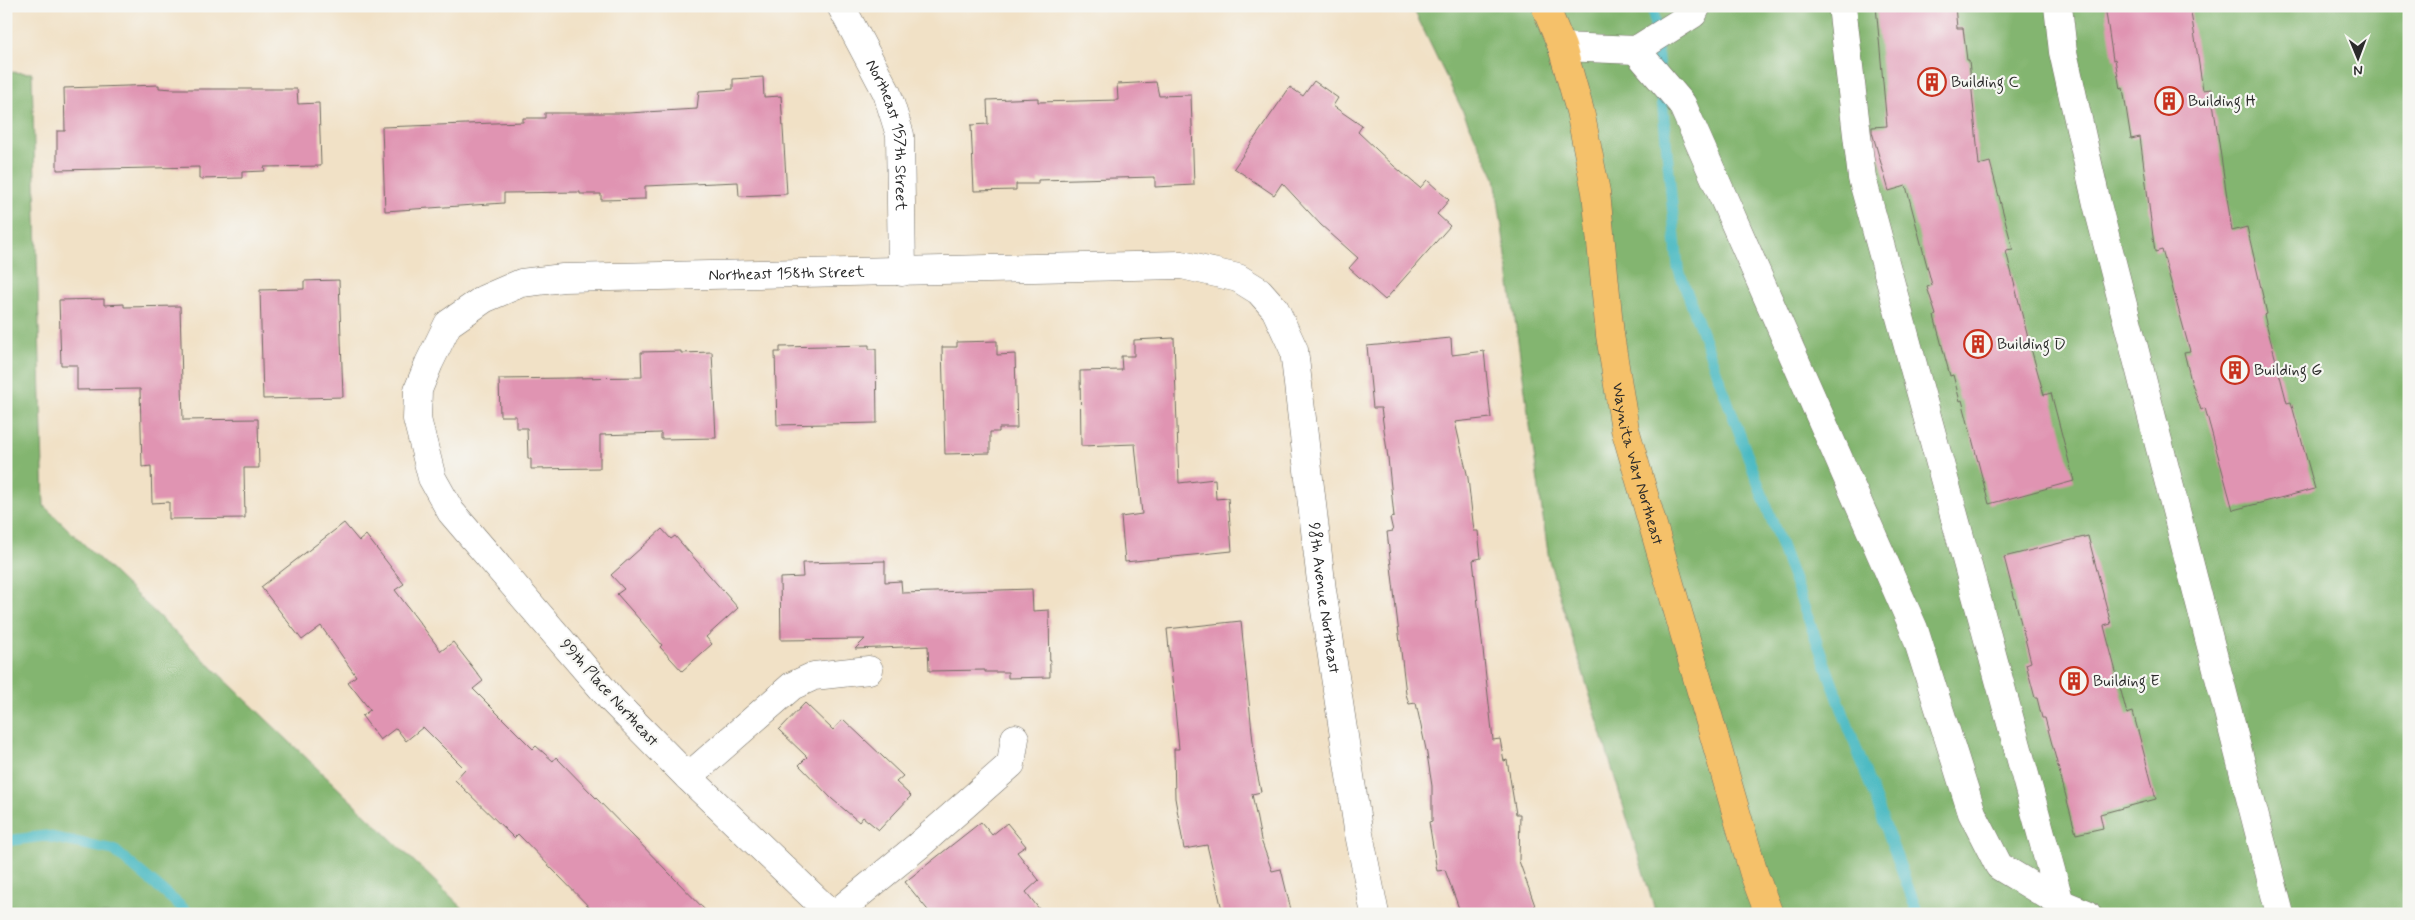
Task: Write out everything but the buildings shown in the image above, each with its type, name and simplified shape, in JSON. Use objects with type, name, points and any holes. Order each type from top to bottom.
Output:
[{"type":"main road","name":"Waynita Way Northeast","points":[[1545,6],[1562,47],[1580,111],[1596,192],[1610,335],[1625,429],[1754,874],[1769,914]]},
{"type":"street","name":"Northeast 157th Street","points":[[841,6],[887,93],[900,135],[902,272]]},
{"type":"street","points":[[1562,47],[1636,50],[1693,14],[1697,6]]},
{"type":"street","points":[[1842,6],[1862,178],[2060,903]]},
{"type":"street","points":[[2058,6],[2062,52],[2097,204],[2280,914]]},
{"type":"street","points":[[1636,50],[1682,104],[1910,620],[1972,813],[1999,866],[2060,903],[2088,914]]},
{"type":"street","name":"Northeast 158th Street","points":[[423,445],[417,419],[418,390],[428,363],[448,324],[484,299],[521,283],[563,278],[1182,265],[1238,278],[1259,291]]},
{"type":"street","name":"98th Avenue Northeast","points":[[1259,291],[1275,309],[1294,350],[1322,590],[1358,828],[1375,914]]},
{"type":"street","name":"99th Place Northeast","points":[[423,445],[432,478],[451,512],[612,700],[688,777],[831,914]]},
{"type":"street","points":[[688,777],[792,686],[814,676],[869,670]]},
{"type":"street","points":[[835,914],[918,846],[1011,764],[1015,738]]},
{"type":"green space","points":[[1412,6],[2409,6],[2409,914],[1656,914],[1549,560],[1495,178]]},
{"type":"green space","points":[[6,72],[32,73],[44,506],[469,914],[6,914]]},
{"type":"waterway","points":[[1653,6],[1659,69]]},
{"type":"waterway","points":[[1661,88],[1678,268],[1918,914]]},
{"type":"waterway","points":[[6,841],[45,836],[114,850],[190,914]]},
{"type":"place","name":"Building C","points":[[1932,82]]},
{"type":"place","name":"Building H","points":[[2169,101]]},
{"type":"place","name":"Building D","points":[[1978,344]]},
{"type":"place","name":"Building G","points":[[2235,370]]},
{"type":"place","name":"Building E","points":[[2074,681]]}]
